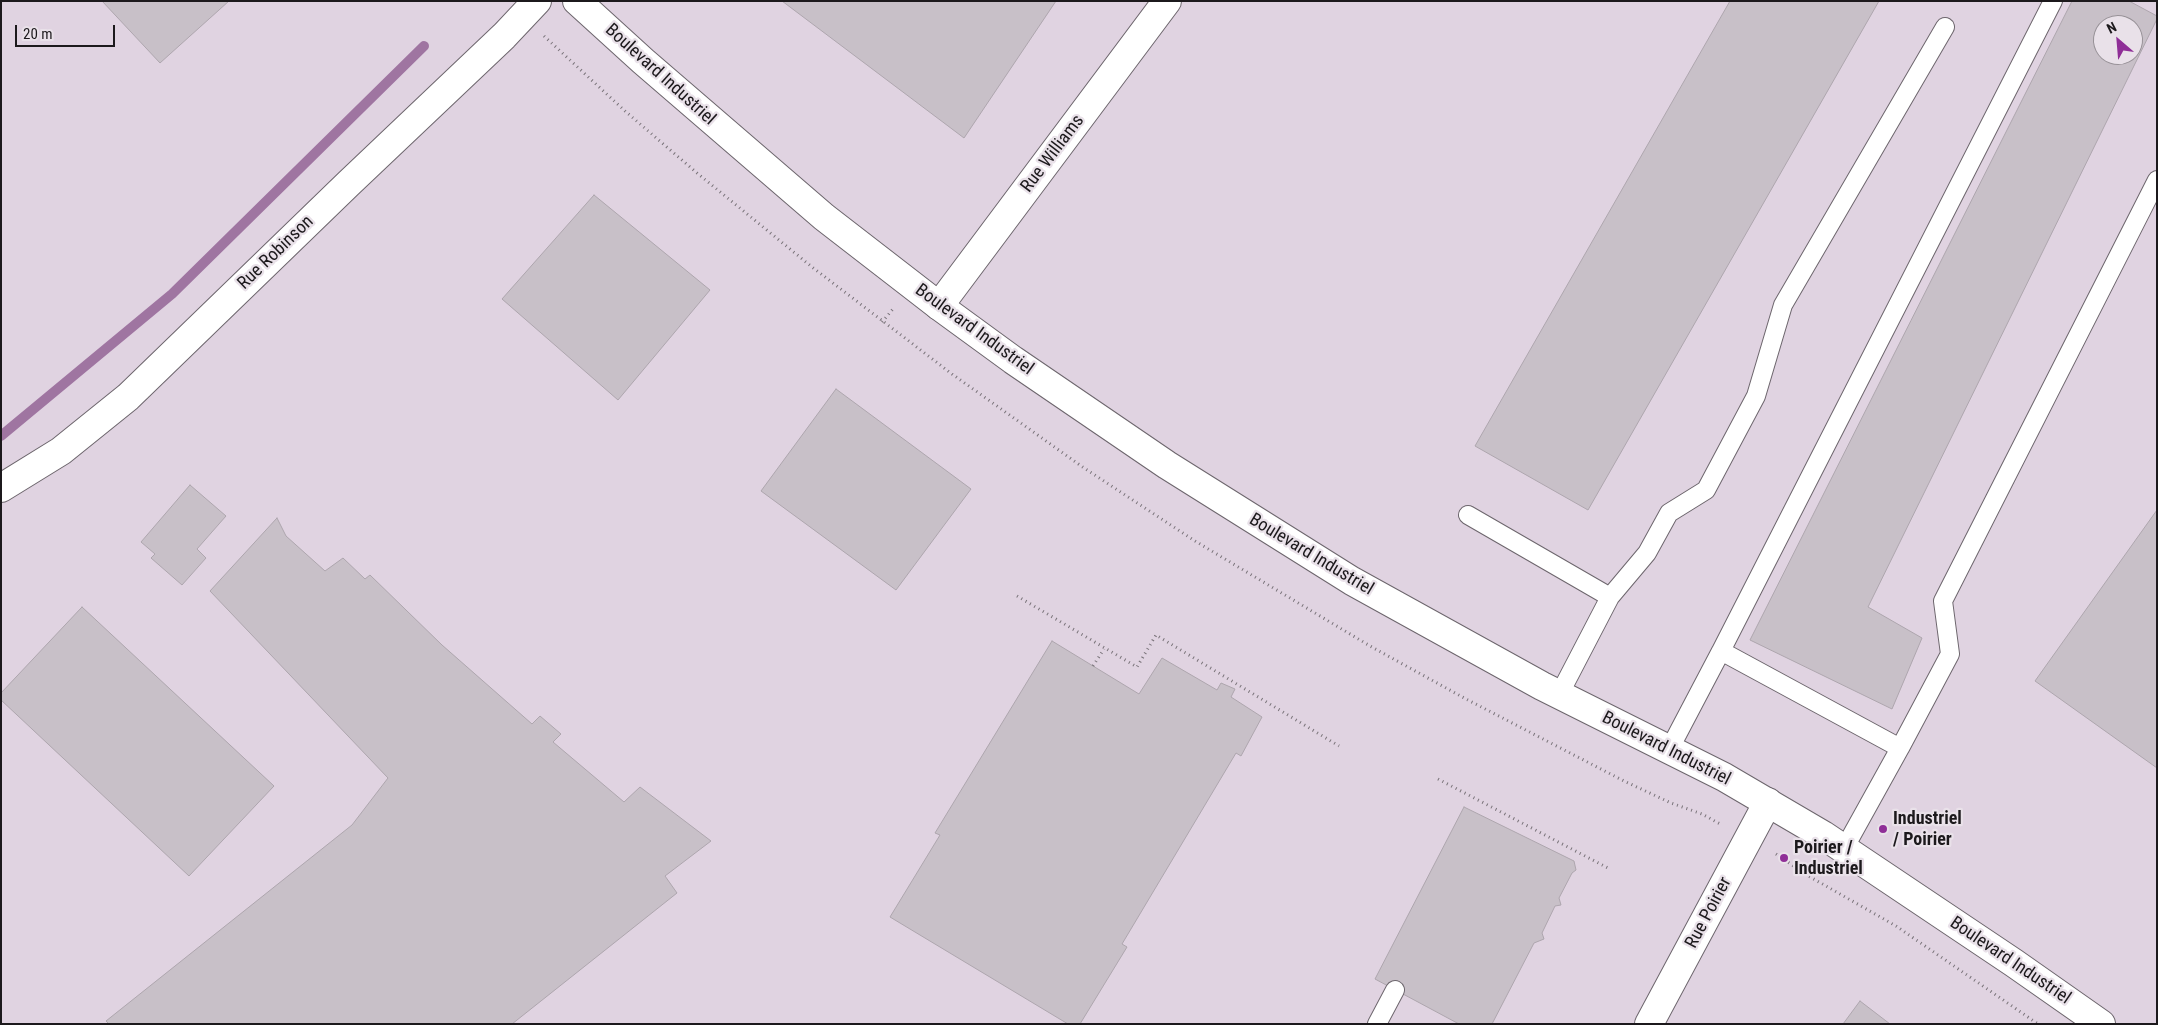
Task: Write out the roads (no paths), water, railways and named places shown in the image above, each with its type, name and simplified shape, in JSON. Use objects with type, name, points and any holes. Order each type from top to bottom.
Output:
[{"type":"street","name":"Rue Robinson","points":[[1,488],[61,450],[128,397],[504,36],[537,1]]},
{"type":"street","name":"Boulevard Industriel","points":[[578,1],[643,62],[824,217],[939,306],[1055,389],[1230,506],[1352,581],[1559,694],[1724,777],[1768,802],[1844,849],[2101,1024]]},
{"type":"street","name":"Rue Williams","points":[[939,306],[1167,1]]},
{"type":"street","name":"Rue Poirier","points":[[1649,1024],[1768,802]]},
{"type":"lane","points":[[1669,750],[1722,651],[2052,1]]},
{"type":"lane","points":[[1559,694],[1610,597],[1646,552],[1669,513],[1706,490],[1756,396],[1783,305],[1945,27]]},
{"type":"lane","points":[[1844,849],[1950,654],[1943,601],[2157,180]]},
{"type":"lane","points":[[1468,515],[1610,597]]},
{"type":"lane","points":[[1722,651],[1900,748]]},
{"type":"lane","points":[[1377,1024],[1394,990]]},
{"type":"waterway","points":[[1,436],[172,294],[424,46]]},
{"type":"place","name":"Industriel / Poirier","points":[[1883,829]]},
{"type":"place","name":"Poirier / Industriel","points":[[1784,858]]}]
